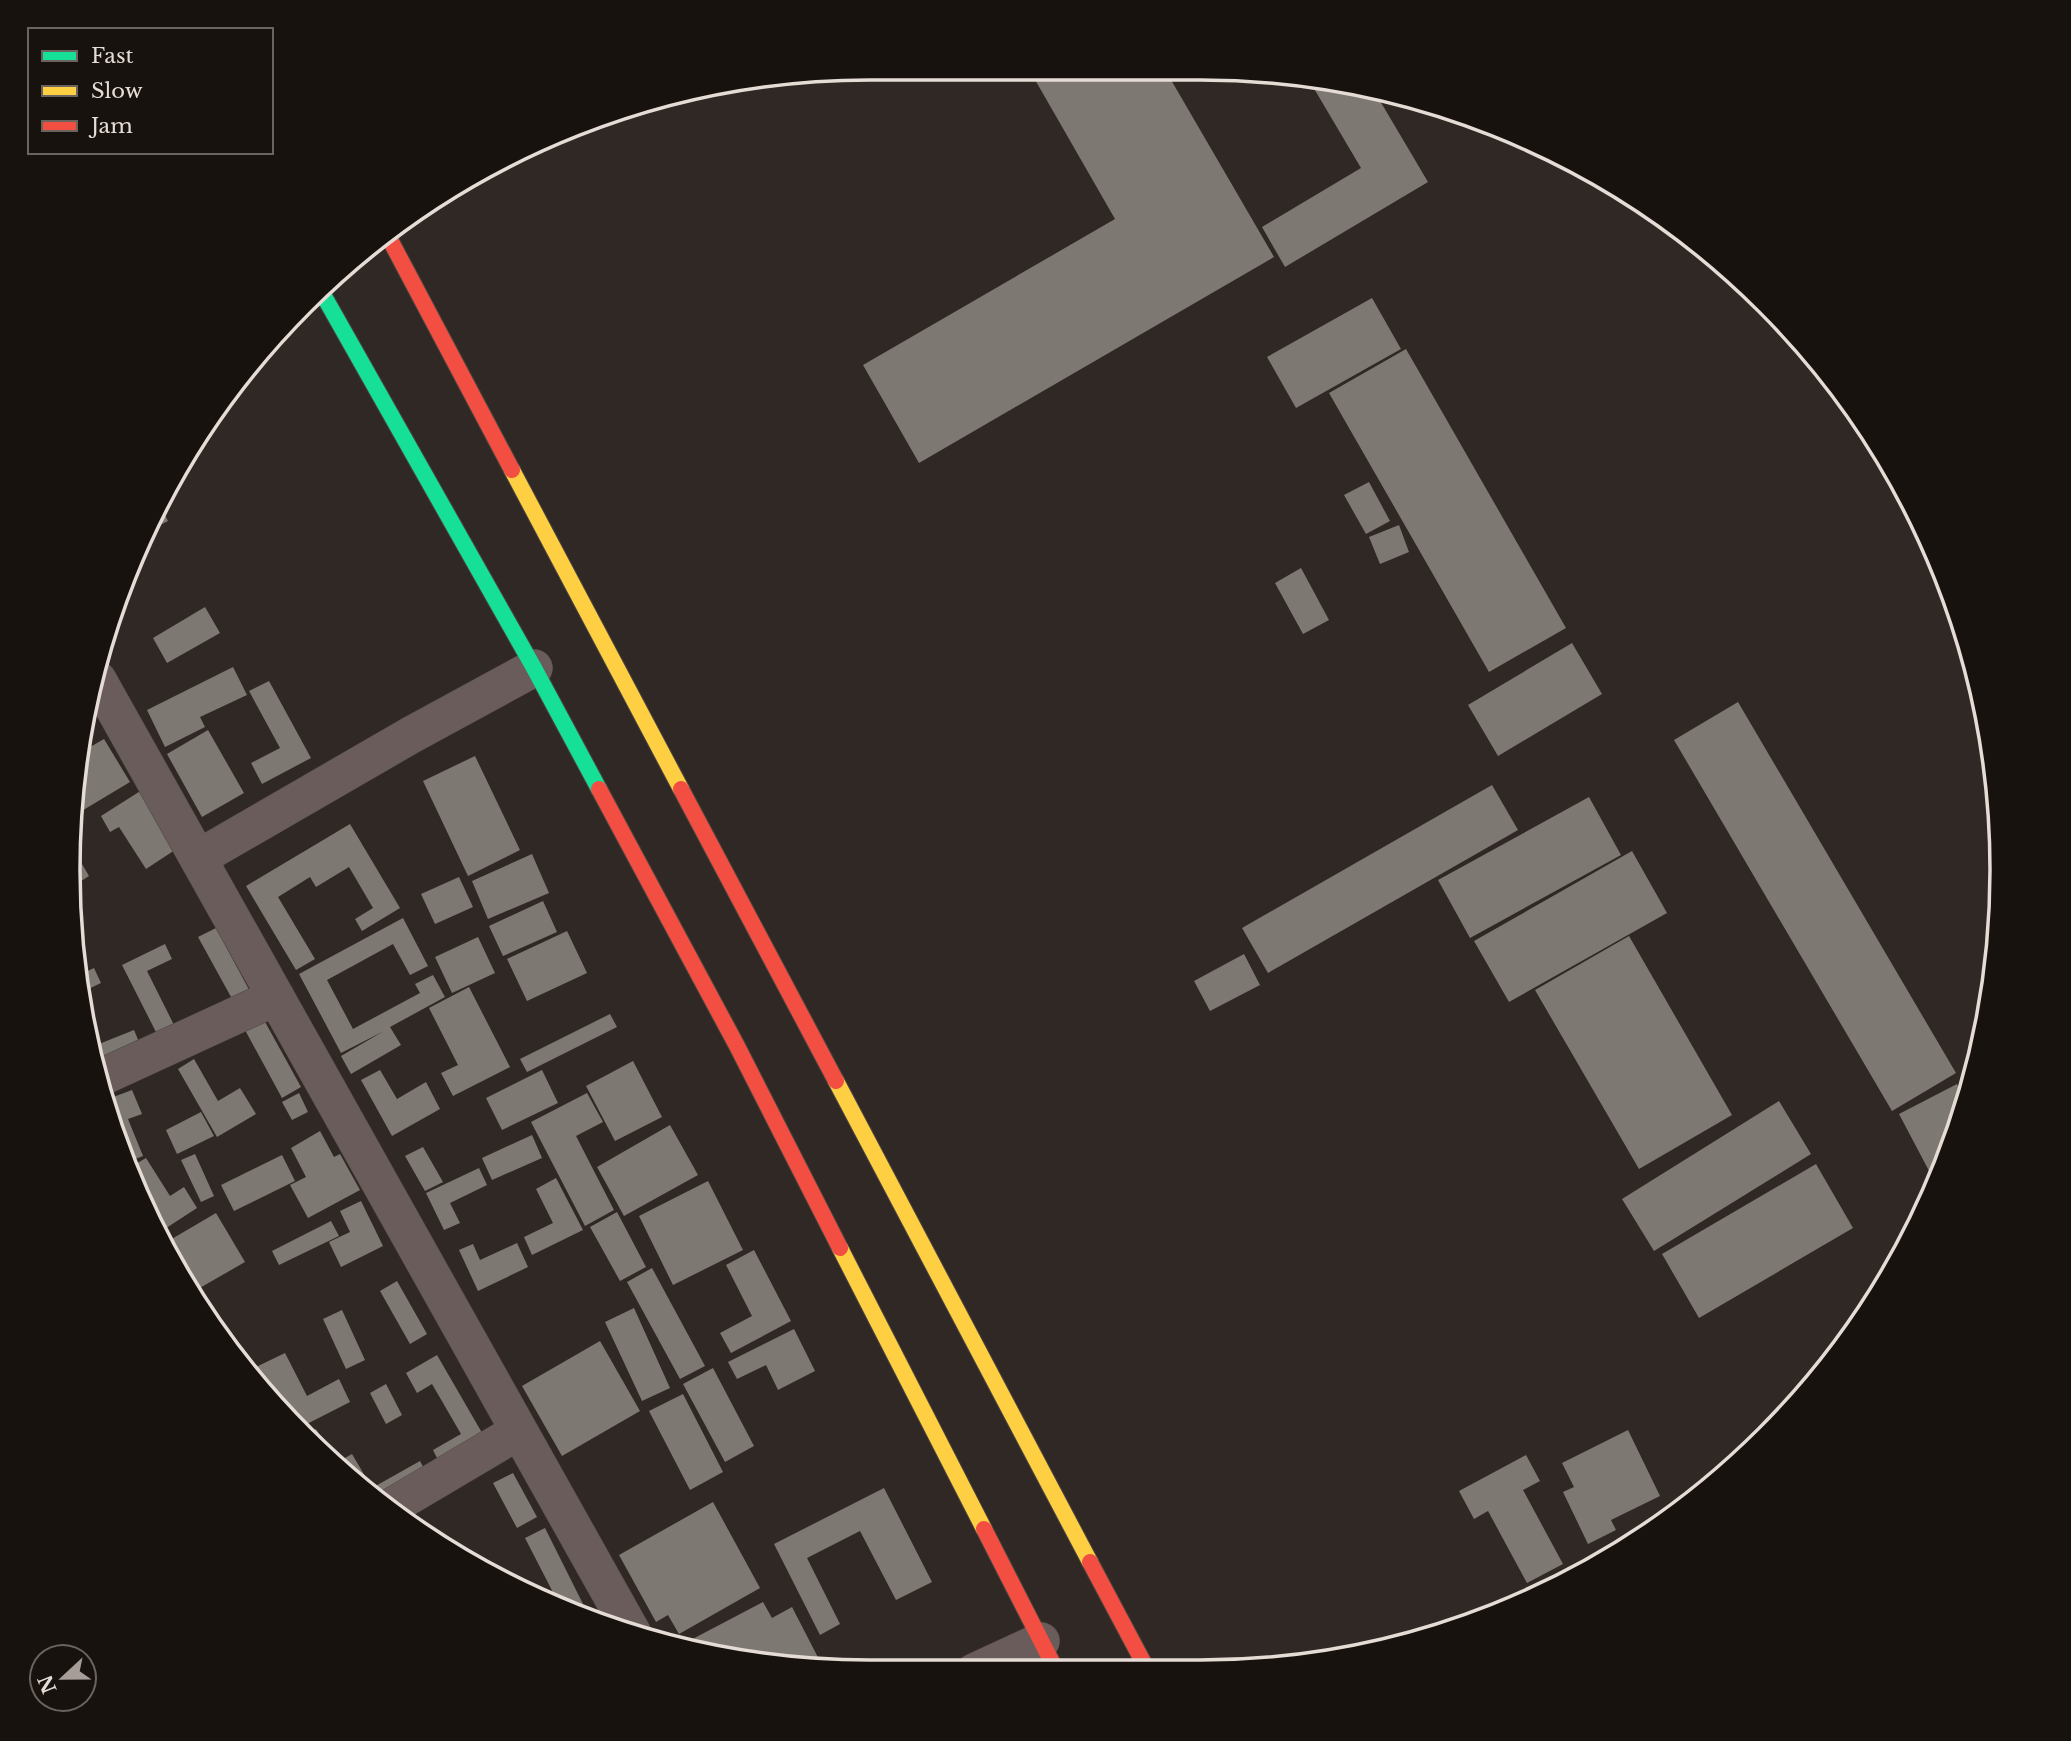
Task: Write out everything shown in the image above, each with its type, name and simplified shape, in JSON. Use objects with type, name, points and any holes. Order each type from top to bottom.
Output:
[{"type":"street","points":[[392,243],[1143,1660]]},
{"type":"street","points":[[326,299],[534,668],[737,1046],[1049,1656],[1030,1660]]},
{"type":"street","points":[[200,857],[534,668]]},
{"type":"street","points":[[102,687],[200,857],[627,1622]]},
{"type":"street","points":[[107,1075],[276,997]]},
{"type":"street","points":[[398,1503],[519,1431]]},
{"type":"building","points":[[1035,80],[1171,80],[1274,257],[919,463],[863,365],[1115,219]]},
{"type":"building","points":[[1314,89],[1380,102],[1428,182],[1285,267],[1262,227],[1361,168]]},
{"type":"building","points":[[1372,298],[1401,349],[1296,408],[1267,357]]},
{"type":"building","points":[[1406,349],[1566,628],[1489,672],[1329,393]]},
{"type":"building","points":[[1369,482],[1390,521],[1366,534],[1344,495]]},
{"type":"building","points":[[1399,525],[1409,552],[1380,564],[1369,537]]},
{"type":"building","points":[[1301,568],[1329,620],[1303,634],[1275,583]]},
{"type":"building","points":[[205,607],[220,633],[167,663],[153,638]]},
{"type":"building","points":[[1572,643],[1602,694],[1498,756],[1468,705]]},
{"type":"building","points":[[233,667],[247,695],[200,717],[205,727],[165,747],[147,710]]},
{"type":"building","points":[[269,681],[311,758],[262,784],[251,763],[280,748],[249,691]]},
{"type":"building","points":[[1738,702],[1956,1073],[1892,1111],[1674,740]]},
{"type":"building","points":[[208,730],[244,793],[202,817],[167,754]]},
{"type":"building","points":[[104,739],[130,782],[83,810],[87,767],[91,747]]},
{"type":"building","points":[[475,756],[520,850],[468,876],[423,781]]},
{"type":"building","points":[[1492,785],[1518,830],[1268,973],[1242,928]]},
{"type":"building","points":[[142,790],[178,848],[146,869],[119,827],[110,832],[101,816]]},
{"type":"building","points":[[1589,797],[1621,855],[1470,938],[1438,880]]},
{"type":"building","points":[[350,824],[400,908],[362,931],[355,919],[373,908],[349,867],[316,887],[310,877],[278,897],[315,959],[296,970],[246,886]]},
{"type":"building","points":[[1632,851],[1667,913],[1509,1002],[1474,941]]},
{"type":"building","points":[[532,854],[549,893],[488,919],[472,881]]},
{"type":"building","points":[[80,861],[89,876],[80,882]]},
{"type":"building","points":[[459,877],[473,907],[435,924],[421,894]]},
{"type":"building","points":[[543,901],[557,932],[503,956],[489,926]]},
{"type":"building","points":[[403,918],[428,966],[410,975],[393,944],[327,980],[353,1029],[420,993],[415,984],[433,975],[445,997],[390,1027],[401,1045],[351,1074],[341,1056],[384,1031],[341,1053],[299,974]]},
{"type":"building","points":[[216,928],[253,997],[236,1006],[198,937]]},
{"type":"building","points":[[567,931],[587,973],[527,1001],[507,959]]},
{"type":"building","points":[[1629,936],[1732,1115],[1639,1169],[1535,990]]},
{"type":"building","points":[[478,937],[495,973],[452,993],[435,957]]},
{"type":"building","points":[[165,944],[172,959],[147,971],[176,1029],[159,1038],[122,965]]},
{"type":"building","points":[[1244,954],[1260,985],[1210,1011],[1194,981]]},
{"type":"building","points":[[94,968],[101,983],[90,988],[87,971]]},
{"type":"building","points":[[469,987],[510,1067],[453,1096],[441,1073],[458,1065],[429,1008]]},
{"type":"building","points":[[610,1014],[617,1027],[527,1072],[520,1059]]},
{"type":"building","points":[[264,1020],[301,1087],[282,1098],[245,1030]]},
{"type":"building","points":[[134,1030],[141,1047],[104,1062],[100,1044]]},
{"type":"building","points":[[194,1059],[218,1101],[240,1088],[256,1114],[217,1137],[178,1069]]},
{"type":"building","points":[[633,1061],[662,1117],[615,1141],[586,1086]]},
{"type":"building","points":[[380,1070],[397,1099],[426,1082],[440,1109],[392,1136],[361,1080]]},
{"type":"building","points":[[542,1070],[558,1103],[502,1130],[486,1098]]},
{"type":"building","points":[[1957,1084],[1960,1089],[1930,1173],[1899,1114]]},
{"type":"building","points":[[132,1090],[142,1114],[128,1119],[143,1156],[136,1159],[114,1097]]},
{"type":"building","points":[[299,1093],[308,1112],[292,1120],[282,1102]]},
{"type":"building","points":[[587,1093],[603,1122],[576,1136],[614,1210],[585,1226],[531,1122]]},
{"type":"building","points":[[1779,1101],[1811,1154],[1654,1251],[1622,1199]]},
{"type":"building","points":[[201,1112],[214,1136],[177,1154],[166,1130]]},
{"type":"building","points":[[670,1125],[698,1175],[624,1216],[597,1167]]},
{"type":"building","points":[[320,1131],[334,1157],[340,1154],[360,1190],[308,1218],[290,1185],[306,1177],[291,1148]]},
{"type":"building","points":[[532,1135],[542,1158],[492,1180],[482,1158]]},
{"type":"building","points":[[423,1147],[443,1182],[425,1191],[405,1156]]},
{"type":"building","points":[[195,1154],[214,1196],[201,1202],[181,1160]]},
{"type":"building","points":[[282,1155],[295,1181],[234,1211],[221,1185]]},
{"type":"building","points":[[146,1158],[170,1196],[184,1187],[197,1208],[166,1228],[137,1163]]},
{"type":"building","points":[[1816,1164],[1853,1228],[1699,1318],[1662,1254]]},
{"type":"building","points":[[479,1168],[487,1185],[450,1203],[460,1223],[444,1230],[426,1193]]},
{"type":"building","points":[[556,1178],[583,1230],[532,1255],[524,1237],[553,1223],[536,1189]]},
{"type":"building","points":[[708,1181],[743,1250],[673,1285],[639,1216]]},
{"type":"building","points":[[361,1201],[383,1246],[341,1267],[329,1242],[350,1232],[340,1211]]},
{"type":"building","points":[[617,1212],[646,1267],[620,1281],[590,1227]]},
{"type":"building","points":[[216,1213],[245,1262],[200,1288],[172,1239]]},
{"type":"building","points":[[331,1221],[339,1236],[279,1265],[272,1251]]},
{"type":"building","points":[[517,1243],[528,1267],[478,1291],[459,1250],[473,1244],[480,1260]]},
{"type":"building","points":[[754,1250],[791,1321],[731,1353],[720,1333],[752,1316],[726,1265]]},
{"type":"building","points":[[652,1268],[705,1366],[680,1379],[627,1282]]},
{"type":"building","points":[[397,1281],[427,1334],[410,1344],[380,1291]]},
{"type":"building","points":[[634,1308],[670,1388],[642,1401],[605,1322]]},
{"type":"building","points":[[342,1310],[365,1360],[346,1369],[323,1319]]},
{"type":"building","points":[[794,1329],[815,1371],[778,1390],[766,1365],[737,1379],[728,1362]]},
{"type":"building","points":[[600,1341],[640,1411],[562,1456],[522,1386]]},
{"type":"building","points":[[285,1353],[307,1396],[339,1379],[350,1402],[307,1424],[257,1367]]},
{"type":"building","points":[[437,1355],[485,1438],[440,1464],[433,1450],[461,1434],[432,1384],[417,1393],[406,1373]]},
{"type":"building","points":[[713,1368],[754,1446],[725,1462],[683,1384]]},
{"type":"building","points":[[386,1384],[402,1415],[386,1424],[370,1393]]},
{"type":"building","points":[[683,1394],[723,1472],[690,1490],[649,1411]]},
{"type":"building","points":[[1628,1430],[1660,1496],[1611,1520],[1616,1530],[1588,1544],[1563,1492],[1574,1487],[1562,1463]]},
{"type":"building","points":[[352,1454],[365,1477],[350,1464],[344,1459]]},
{"type":"building","points":[[1526,1455],[1540,1481],[1523,1490],[1563,1564],[1527,1583],[1488,1511],[1474,1519],[1459,1491]]},
{"type":"building","points":[[420,1461],[428,1476],[391,1498],[376,1486]]},
{"type":"building","points":[[513,1473],[537,1517],[517,1528],[493,1483]]},
{"type":"building","points":[[884,1488],[932,1582],[896,1600],[860,1531],[807,1558],[840,1624],[820,1635],[774,1544]]},
{"type":"building","points":[[713,1502],[760,1588],[679,1634],[668,1615],[656,1622],[619,1555]]},
{"type":"building","points":[[545,1528],[583,1604],[554,1594],[525,1538]]},
{"type":"building","points":[[763,1602],[772,1618],[792,1607],[819,1659],[767,1654],[691,1640]]},
{"type":"traffic: fast","points":[[326,299],[534,668],[599,789]]},
{"type":"traffic: slow","points":[[512,470],[681,789]]},
{"type":"traffic: slow","points":[[836,1081],[1090,1562]]},
{"type":"traffic: slow","points":[[840,1248],[984,1529]]},
{"type":"traffic: jam","points":[[392,243],[512,470]]},
{"type":"traffic: jam","points":[[599,789],[737,1046],[840,1248]]},
{"type":"traffic: jam","points":[[681,789],[836,1081]]},
{"type":"traffic: jam","points":[[984,1529],[1051,1660]]},
{"type":"traffic: jam","points":[[1090,1562],[1142,1660]]}]
